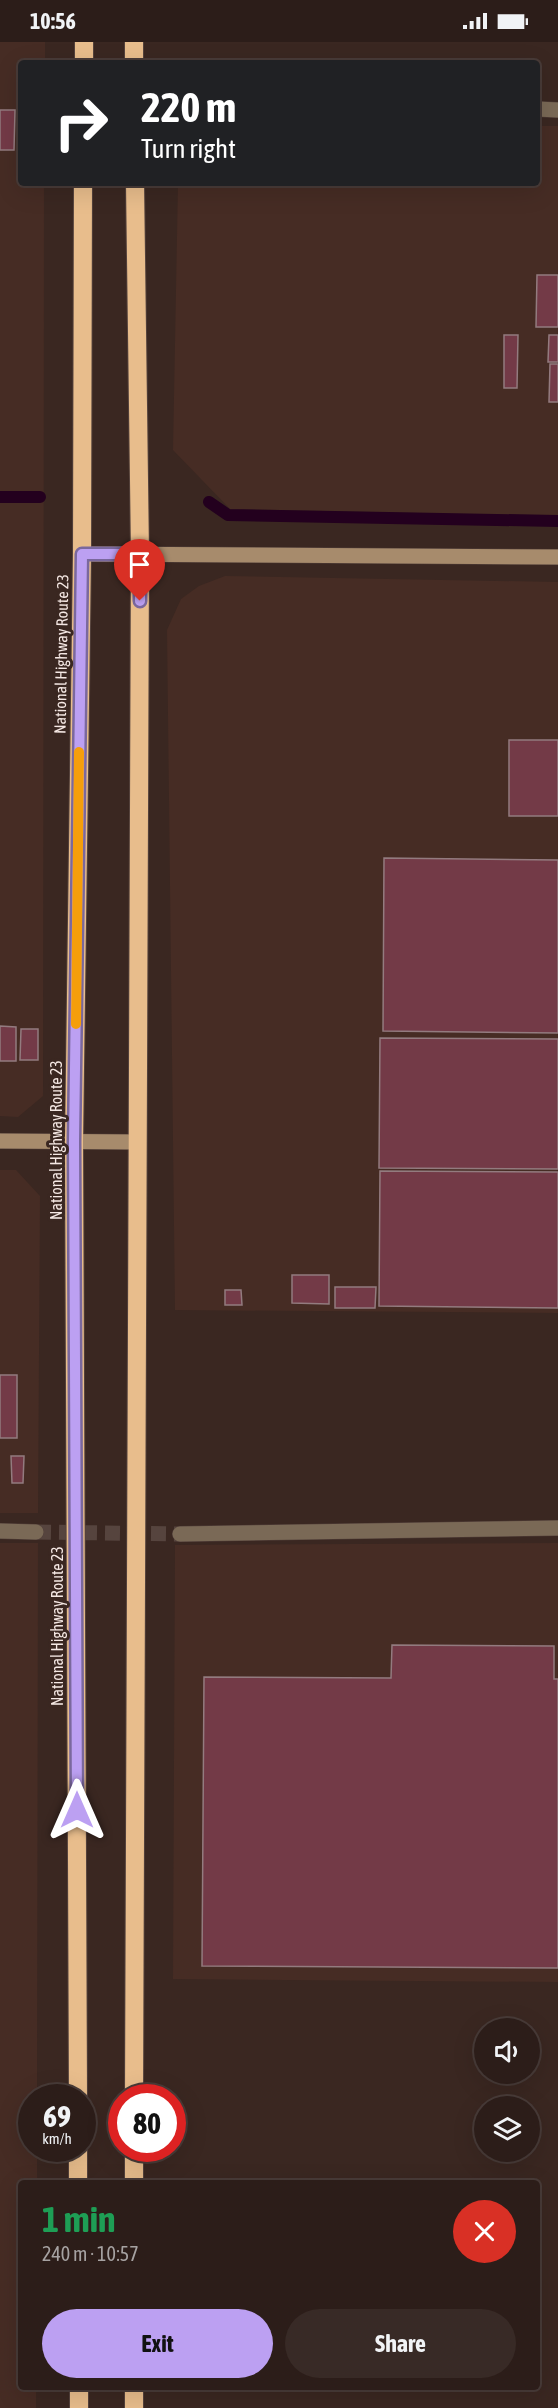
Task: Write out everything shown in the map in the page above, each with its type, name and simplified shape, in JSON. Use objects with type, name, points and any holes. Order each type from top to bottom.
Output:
[{"type":"highway","points":[[84,42],[84,60]]},
{"type":"highway","points":[[134,42],[134,60]]},
{"type":"highway","name":"National Highway Route 23","points":[[78,2084],[74,1142],[82,554],[83,186]]},
{"type":"highway","points":[[134,2084],[140,554],[135,186]]},
{"type":"highway","points":[[78,2162],[78,2180]]},
{"type":"highway","points":[[134,2162],[134,2180]]},
{"type":"highway","points":[[79,2390],[79,2408]]},
{"type":"highway","points":[[134,2390],[134,2408]]},
{"type":"street","points":[[540,109],[558,110]]},
{"type":"street","points":[[82,554],[558,557]]},
{"type":"street","points":[[0,1141],[138,1142]]},
{"type":"street","points":[[180,1534],[558,1528]]},
{"type":"street","points":[[0,1531],[36,1532]]},
{"type":"shaded area","points":[[0,42],[45,42],[45,60],[18,60],[18,186],[44,186],[43,1096],[18,1117],[0,1116]]},
{"type":"shaded area","points":[[540,126],[558,126],[558,516],[230,509],[173,450],[178,186],[540,186]]},
{"type":"shaded area","points":[[225,576],[558,582],[558,1313],[175,1310],[167,630],[181,599],[199,586]]},
{"type":"shaded area","points":[[0,1170],[16,1170],[40,1196],[38,1513],[0,1513]]},
{"type":"shaded area","points":[[0,1543],[38,1543],[37,2084],[18,2084],[18,2162],[37,2162],[37,2180],[18,2180],[18,2390],[36,2390],[36,2408],[0,2408]]},
{"type":"shaded area","points":[[558,1543],[558,1982],[173,1979],[175,1545]]},
{"type":"building","points":[[0,110],[15,110],[14,150],[0,150]]},
{"type":"building","points":[[537,275],[558,275],[558,327],[536,327]]},
{"type":"building","points":[[504,335],[518,335],[517,388],[504,388]]},
{"type":"building","points":[[549,335],[558,335],[558,362],[548,362]]},
{"type":"building","points":[[550,364],[558,364],[558,402],[549,402]]},
{"type":"building","points":[[509,740],[558,740],[558,816],[509,816]]},
{"type":"building","points":[[384,858],[558,860],[558,1033],[383,1031]]},
{"type":"building","points":[[0,1026],[16,1027],[16,1061],[0,1061]]},
{"type":"building","points":[[21,1029],[38,1029],[38,1060],[20,1060]]},
{"type":"building","points":[[380,1038],[558,1039],[558,1169],[379,1168]]},
{"type":"building","points":[[380,1171],[558,1172],[558,1308],[379,1306]]},
{"type":"building","points":[[292,1275],[329,1275],[329,1304],[292,1303]]},
{"type":"building","points":[[335,1287],[376,1287],[375,1308],[335,1308]]},
{"type":"building","points":[[225,1290],[241,1290],[242,1305],[225,1305]]},
{"type":"building","points":[[0,1375],[17,1375],[17,1438],[0,1438]]},
{"type":"building","points":[[11,1456],[24,1456],[23,1483],[12,1483]]},
{"type":"building","points":[[392,1645],[554,1646],[554,1679],[558,1679],[558,1968],[202,1966],[204,1677],[391,1678]]},
{"type":"waterway","points":[[0,497],[40,497]]},
{"type":"waterway","points":[[209,502],[228,515],[558,521]]},
{"type":"tunnel","points":[[36,1532],[180,1534]]},
{"type":"slow traffic","points":[[76,1024],[79,752]]},
{"type":"route","points":[[77,1810],[74,1142],[82,554],[140,554],[140,601]]}]
